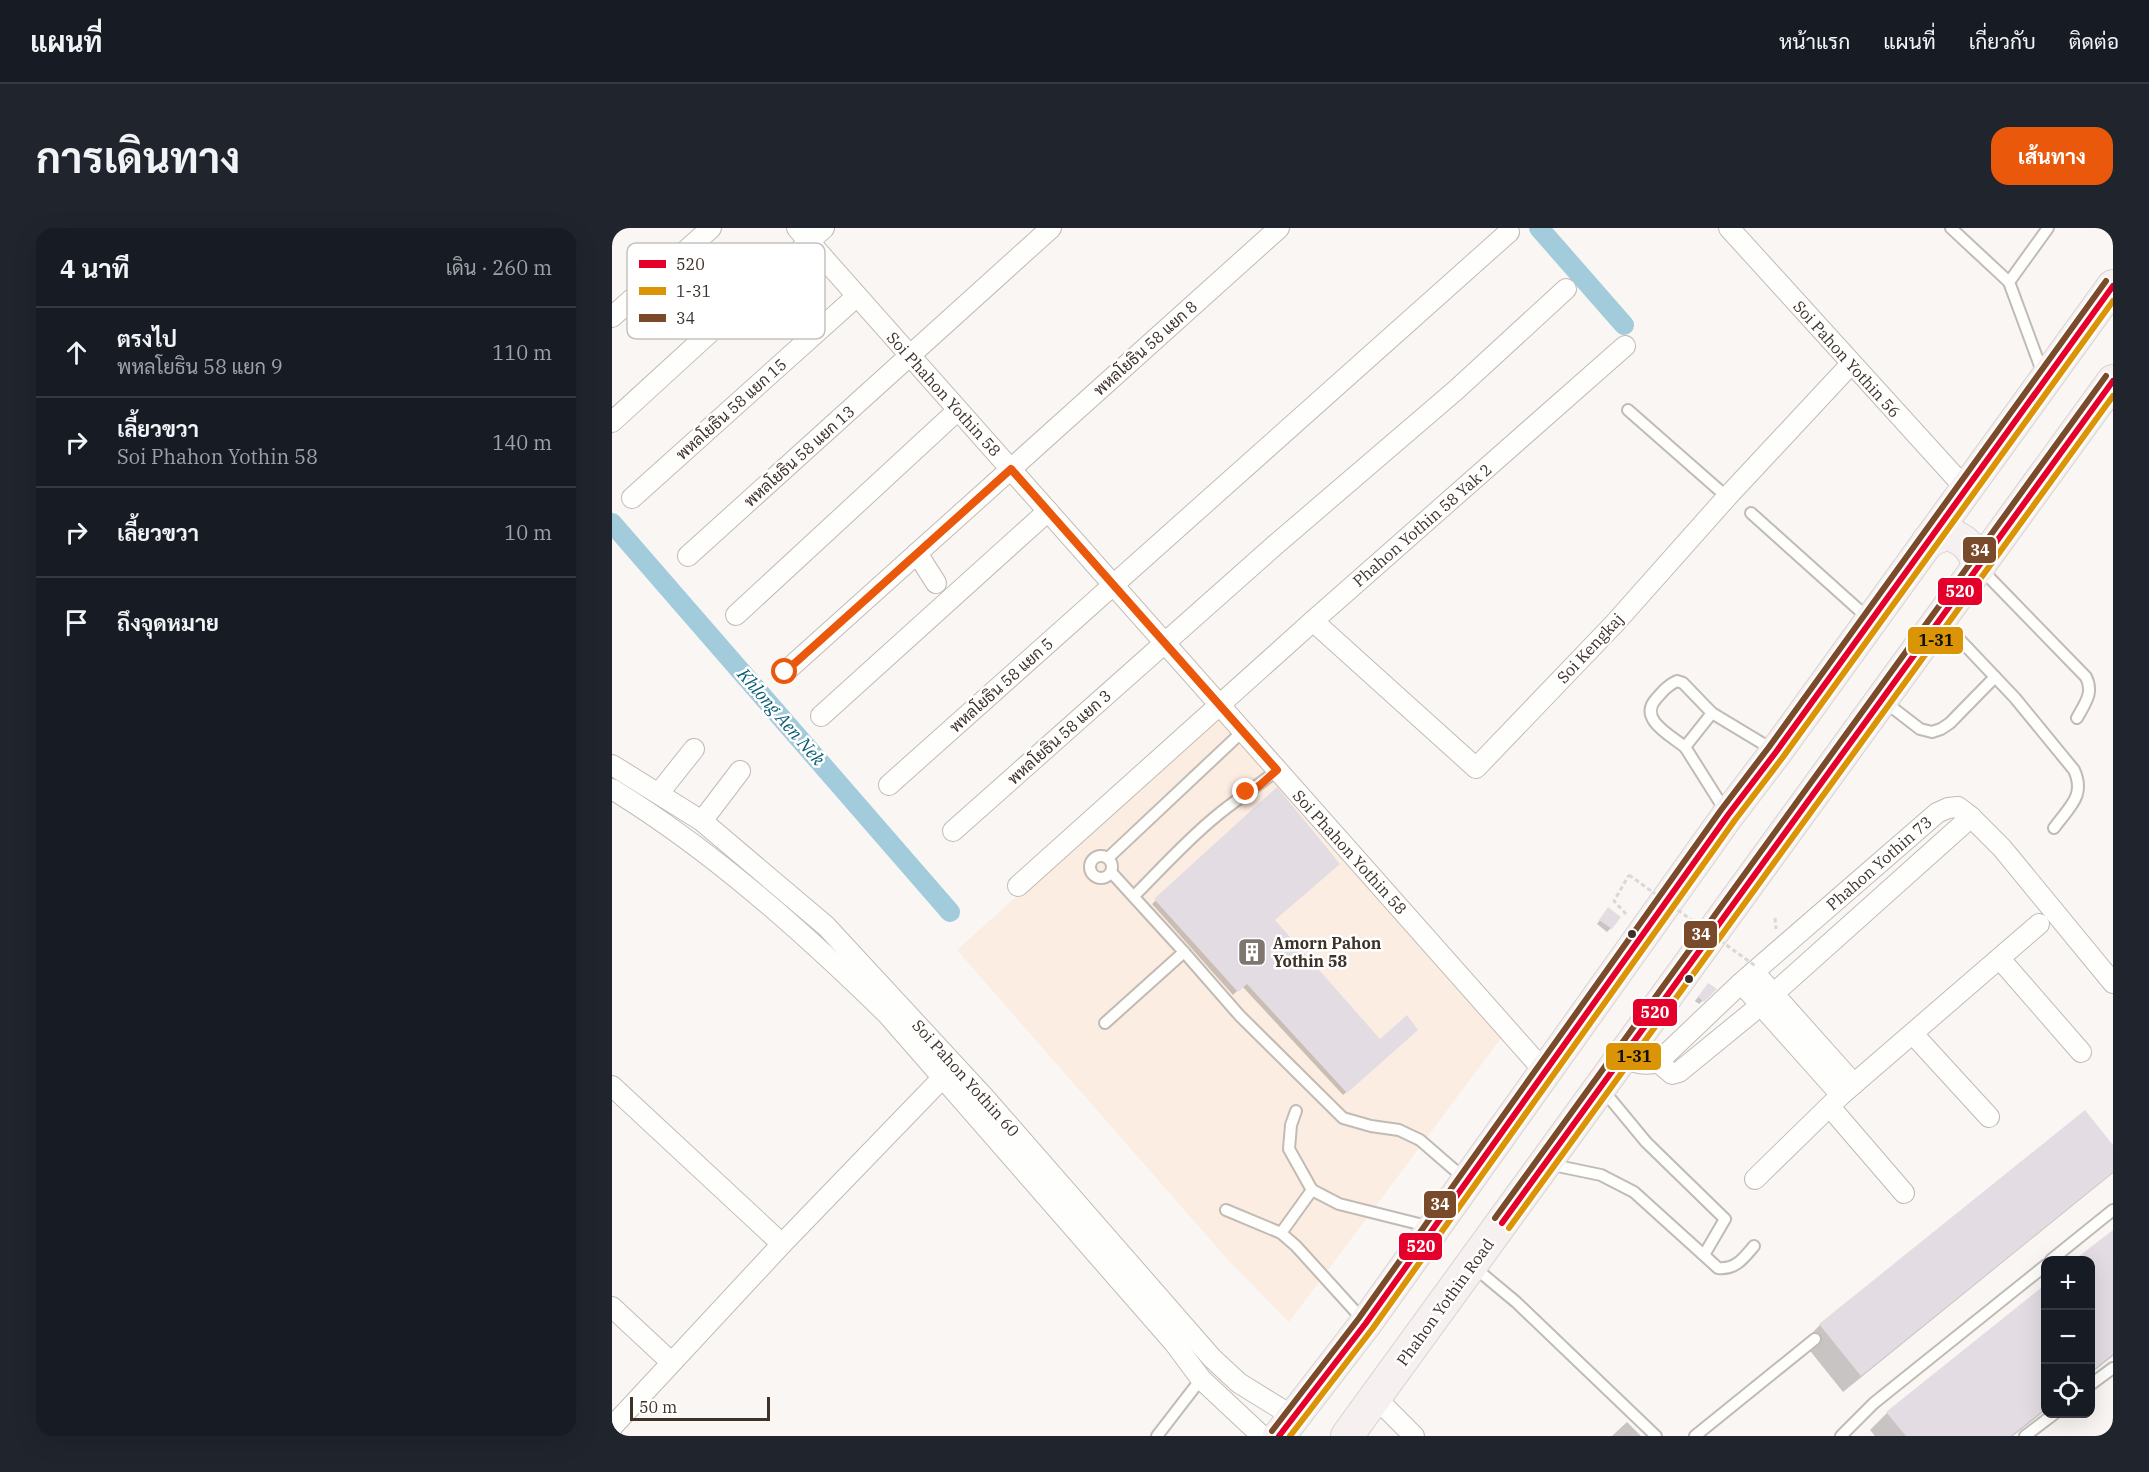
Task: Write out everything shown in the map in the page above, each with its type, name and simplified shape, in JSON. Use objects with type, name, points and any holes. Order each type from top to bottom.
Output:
[{"type":"main road","points":[[1286,1426],[1366,1323],[1728,815],[2113,286]]},
{"type":"main road","name":"Phahon Yothin Road","points":[[1347,1436],[2113,381]]},
{"type":"main road","points":[[1928,541],[1946,534],[1964,540],[1972,550],[1979,567]]},
{"type":"street","points":[[694,243],[711,228]]},
{"type":"street","points":[[803,235],[824,228]]},
{"type":"street","name":"พหลโยธิน 58 แยก 13","points":[[688,556],[1051,228]]},
{"type":"street","name":"พหลโยธิน 58 แยก 8","points":[[785,672],[1279,228]]},
{"type":"street","name":"พหลโยธิน 58 แยก 5","points":[[888,784],[1509,232]]},
{"type":"street","name":"Soi Pahon Yothin 56","points":[[1740,232],[1851,364],[1966,489]]},
{"type":"street","name":"Soi Phahon Yothin 58","points":[[825,260],[1545,1072]]},
{"type":"street","name":"พหลโยธิน 58 แยก 3","points":[[953,831],[1274,546],[1456,390],[1566,289]]},
{"type":"street","name":"พหลโยธิน 58 แยก 15","points":[[825,325],[857,296]]},
{"type":"street","points":[[612,317],[627,304]]},
{"type":"street","points":[[612,422],[697,339]]},
{"type":"street","name":"พหลโยธิน 58 แยก 15","points":[[632,498],[809,339]]},
{"type":"street","name":"Phahon Yothin 58 Yak 2","points":[[1018,885],[1625,346]]},
{"type":"street","name":"Soi Kengkaj","points":[[1313,621],[1476,768],[1615,623],[1727,497],[1851,364]]},
{"type":"street","points":[[736,615],[958,410]]},
{"type":"street","points":[[820,716],[1048,511]]},
{"type":"street","points":[[916,553],[936,583]]},
{"type":"street","points":[[659,793],[694,749]]},
{"type":"street","name":"Soi Pahon Yothin 60","points":[[612,765],[702,821],[826,926],[949,1072],[1212,1358],[1286,1426]]},
{"type":"street","points":[[702,821],[740,771]]},
{"type":"street","name":"Soi Pahon Yothin 60","points":[[612,789],[642,807],[756,894],[844,972],[949,1072]]},
{"type":"street","name":"Phahon Yothin 73","points":[[1658,1062],[1751,974],[1937,813],[1948,808],[1958,807],[2002,848],[2113,983]]},
{"type":"street","points":[[1622,1057],[1637,1063],[1658,1062],[1672,1074],[1679,1072],[1767,999],[1971,817]]},
{"type":"street","points":[[1755,1179],[1842,1095],[2039,924]]},
{"type":"street","points":[[2000,959],[2081,1052]]},
{"type":"street","points":[[1751,974],[1767,999],[1842,1095],[1904,1193]]},
{"type":"street","points":[[1913,1034],[1989,1117]]},
{"type":"street","points":[[612,1427],[782,1244],[949,1072]]},
{"type":"street","points":[[612,1086],[782,1244]]},
{"type":"street","name":"Soi Pahon Yothin 60","points":[[979,1104],[1201,1379],[1262,1436]]},
{"type":"street","points":[[612,1307],[671,1362]]},
{"type":"street","points":[[1376,1398],[1414,1436]]},
{"type":"lane","points":[[2009,282],[2048,228]]},
{"type":"lane","points":[[1953,229],[2009,282],[2045,380]]},
{"type":"lane","points":[[1628,410],[1727,497]]},
{"type":"lane","points":[[1751,513],[1871,620]]},
{"type":"lane","points":[[1979,567],[2086,677],[2090,686],[2089,695],[2078,718]]},
{"type":"lane","points":[[1941,620],[2015,698],[2074,770],[2080,783],[2079,793],[2054,828]]},
{"type":"lane","points":[[1882,700],[1920,729],[1932,732],[1950,723],[1995,677]]},
{"type":"lane","points":[[1728,815],[1685,747],[1651,719],[1650,705],[1668,685],[1677,681],[1683,683],[1712,713],[1776,752]]},
{"type":"lane","points":[[1685,747],[1712,713]]},
{"type":"lane","points":[[1108,858],[1243,731]]},
{"type":"lane","points":[[1134,896],[1212,819],[1246,792],[1259,786],[1277,770]]},
{"type":"lane","points":[[1111,873],[1103,878],[1098,877],[1090,868],[1091,863],[1098,856],[1108,858],[1111,862],[1111,873],[1185,952],[1240,1016],[1343,1118],[1371,1126],[1399,1130],[1420,1140],[1467,1181]]},
{"type":"lane","points":[[1105,1023],[1185,952]]},
{"type":"lane","points":[[1601,1088],[1646,1142],[1725,1220],[1704,1255]]},
{"type":"lane","points":[[1296,1111],[1291,1125],[1289,1149],[1312,1190],[1339,1204],[1434,1228]]},
{"type":"lane","points":[[1545,1164],[1601,1174],[1634,1192],[1718,1268],[1727,1269],[1740,1263],[1754,1246]]},
{"type":"lane","points":[[1281,1233],[1312,1190]]},
{"type":"lane","points":[[1226,1210],[1281,1233],[1296,1246],[1366,1323]]},
{"type":"lane","points":[[2056,1256],[2113,1210]]},
{"type":"lane","points":[[1472,1265],[1516,1302],[1656,1436]]},
{"type":"lane","points":[[1841,1436],[1874,1403],[2041,1269]]},
{"type":"lane","points":[[1695,1436],[1815,1339]]},
{"type":"lane","points":[[2095,1382],[2113,1368]]},
{"type":"lane","points":[[1157,1436],[1201,1379]]},
{"type":"lane","points":[[2025,1436],[2048,1418]]},
{"type":"path","points":[[1645,932],[1614,901],[1629,875],[1751,974]]},
{"type":"shaded area","points":[[1218,715],[1502,1037],[1289,1322],[1229,1261],[957,950]]},
{"type":"building","name":"Amorn Pahon Yothin 58","points":[[1277,787],[1340,864],[1275,920],[1380,1039],[1407,1015],[1418,1030],[1347,1093],[1247,984],[1238,992],[1154,899]]},
{"type":"building","points":[[1608,907],[1621,917],[1612,929],[1599,920]]},
{"type":"building","points":[[1708,983],[1717,989],[1704,1002],[1698,997]]},
{"type":"building","points":[[2085,1110],[2113,1145],[2113,1172],[1861,1376],[1819,1324]]},
{"type":"building","points":[[2113,1230],[2113,1354],[2095,1369],[2095,1256],[2079,1256]]},
{"type":"building","points":[[2041,1288],[2041,1412],[2011,1436],[1906,1436],[1886,1412]]},
{"type":"waterway","name":"Khlong Aen Nek","points":[[1539,228],[1624,325]]},
{"type":"waterway","name":"Khlong Aen Nek","points":[[612,523],[950,912]]},
{"type":"transit line","name":"34","points":[[1272,1431],[1359,1318],[1721,810],[2106,281]]},
{"type":"transit line","name":"520","points":[[1279,1436],[1366,1323],[1728,815],[2113,286]]},
{"type":"transit line","name":"1-31","points":[[1290,1436],[1373,1328],[1735,820],[2113,301]]},
{"type":"transit line","name":"34","points":[[1495,1218],[2106,376]]},
{"type":"transit line","name":"520","points":[[1502,1223],[2113,381]]},
{"type":"transit line","name":"1-31","points":[[1509,1228],[2113,396]]},
{"type":"place","name":"Amorn Pahon Yothin 58","points":[[1252,952]]},
{"type":"route","points":[[785,672],[1011,469],[1277,770],[1259,786],[1246,792]]}]
